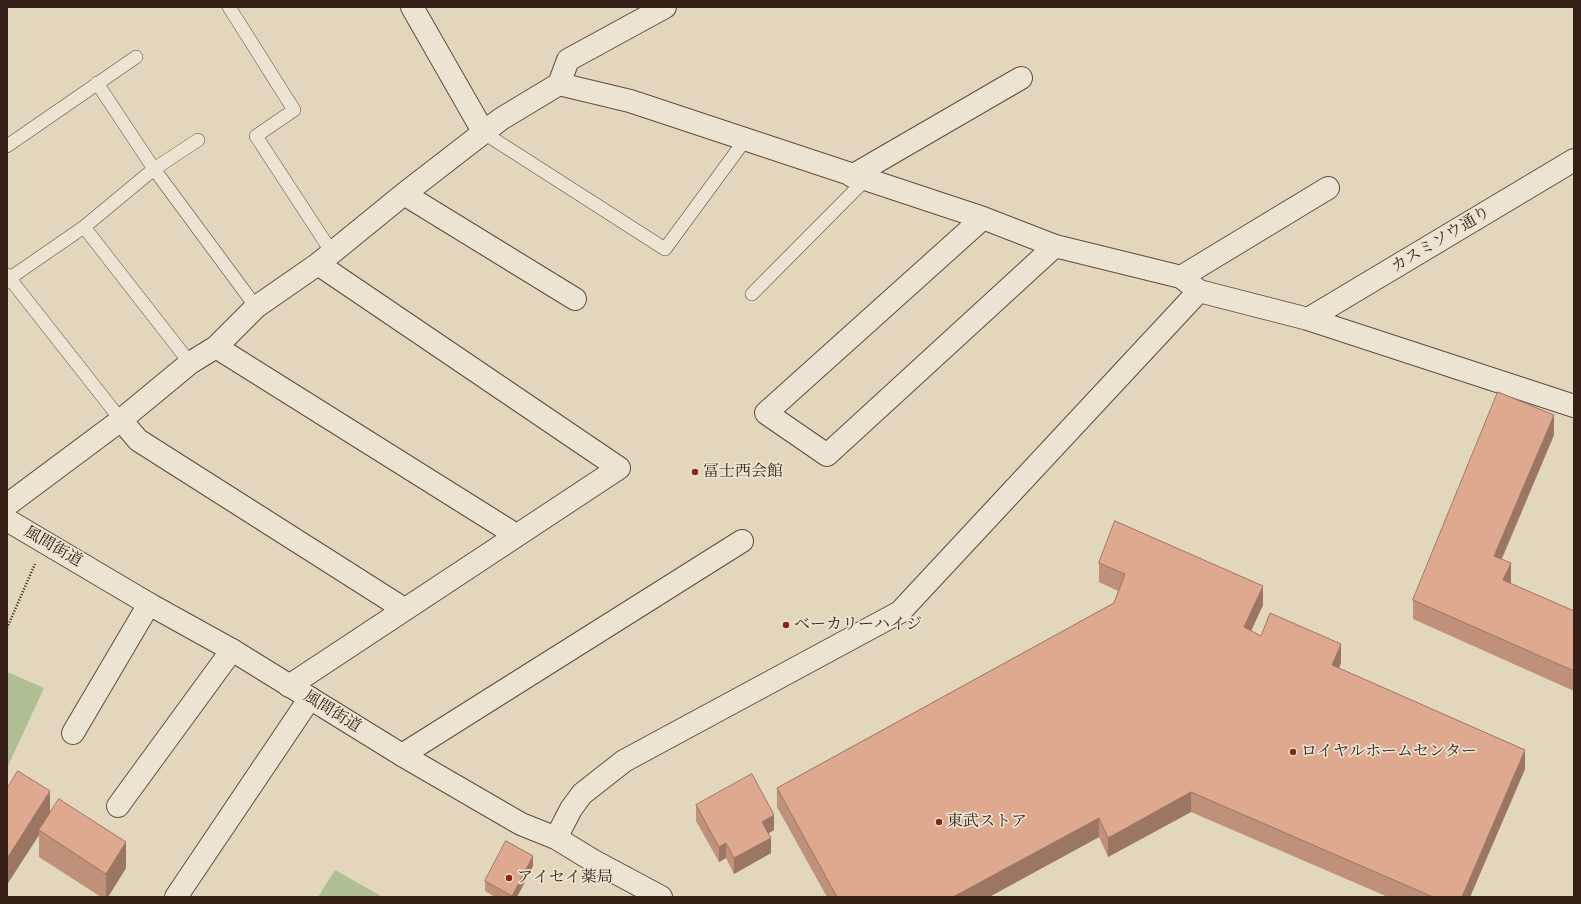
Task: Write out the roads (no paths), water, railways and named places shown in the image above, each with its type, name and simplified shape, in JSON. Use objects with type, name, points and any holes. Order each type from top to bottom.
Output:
[{"type":"street","points":[[412,7],[484,133]]},
{"type":"street","points":[[7,505],[121,420],[190,363],[216,347],[256,307],[325,257],[501,119],[559,84],[568,60],[665,7]]},
{"type":"street","points":[[858,178],[1021,78]]},
{"type":"street","points":[[559,84],[630,101],[858,178],[983,218],[1055,246],[1180,278],[1199,292],[1308,319],[1574,406]]},
{"type":"street","name":"カスミソウ通り","points":[[1308,319],[1574,160]]},
{"type":"street","points":[[1180,278],[1328,188]]},
{"type":"street","points":[[404,194],[575,299]]},
{"type":"street","points":[[983,218],[766,413],[828,455],[1055,246]]},
{"type":"street","points":[[289,686],[619,468],[325,257]]},
{"type":"street","points":[[556,838],[582,794],[624,761],[900,612],[1199,292]]},
{"type":"street","points":[[216,347],[516,536]]},
{"type":"street","points":[[121,420],[138,440],[404,609]]},
{"type":"street","name":"風間街道","points":[[7,520],[149,604],[232,650],[402,755],[521,824],[556,838],[592,860],[661,897]]},
{"type":"street","points":[[402,755],[742,542]]},
{"type":"street","points":[[73,733],[149,604]]},
{"type":"street","points":[[118,806],[232,650]]},
{"type":"street","points":[[176,897],[310,698]]},
{"type":"lane","points":[[229,7],[294,110],[256,136],[325,257]]},
{"type":"lane","points":[[7,146],[136,57]]},
{"type":"lane","points":[[97,83],[154,169],[256,307]]},
{"type":"lane","points":[[484,133],[665,249],[745,140]]},
{"type":"lane","points":[[121,420],[8,279],[84,227],[154,169],[198,140]]},
{"type":"lane","points":[[752,294],[858,178]]},
{"type":"lane","points":[[84,227],[190,363]]},
{"type":"place","name":"冨士西会館","points":[[695,472]]},
{"type":"place","name":"ベーカリーハイジ","points":[[786,625]]},
{"type":"place","name":"ロイヤルホームセンター","points":[[1293,752]]},
{"type":"place","name":"東武ストア","points":[[939,822]]},
{"type":"place","name":"アイセイ薬局","points":[[509,878]]}]
